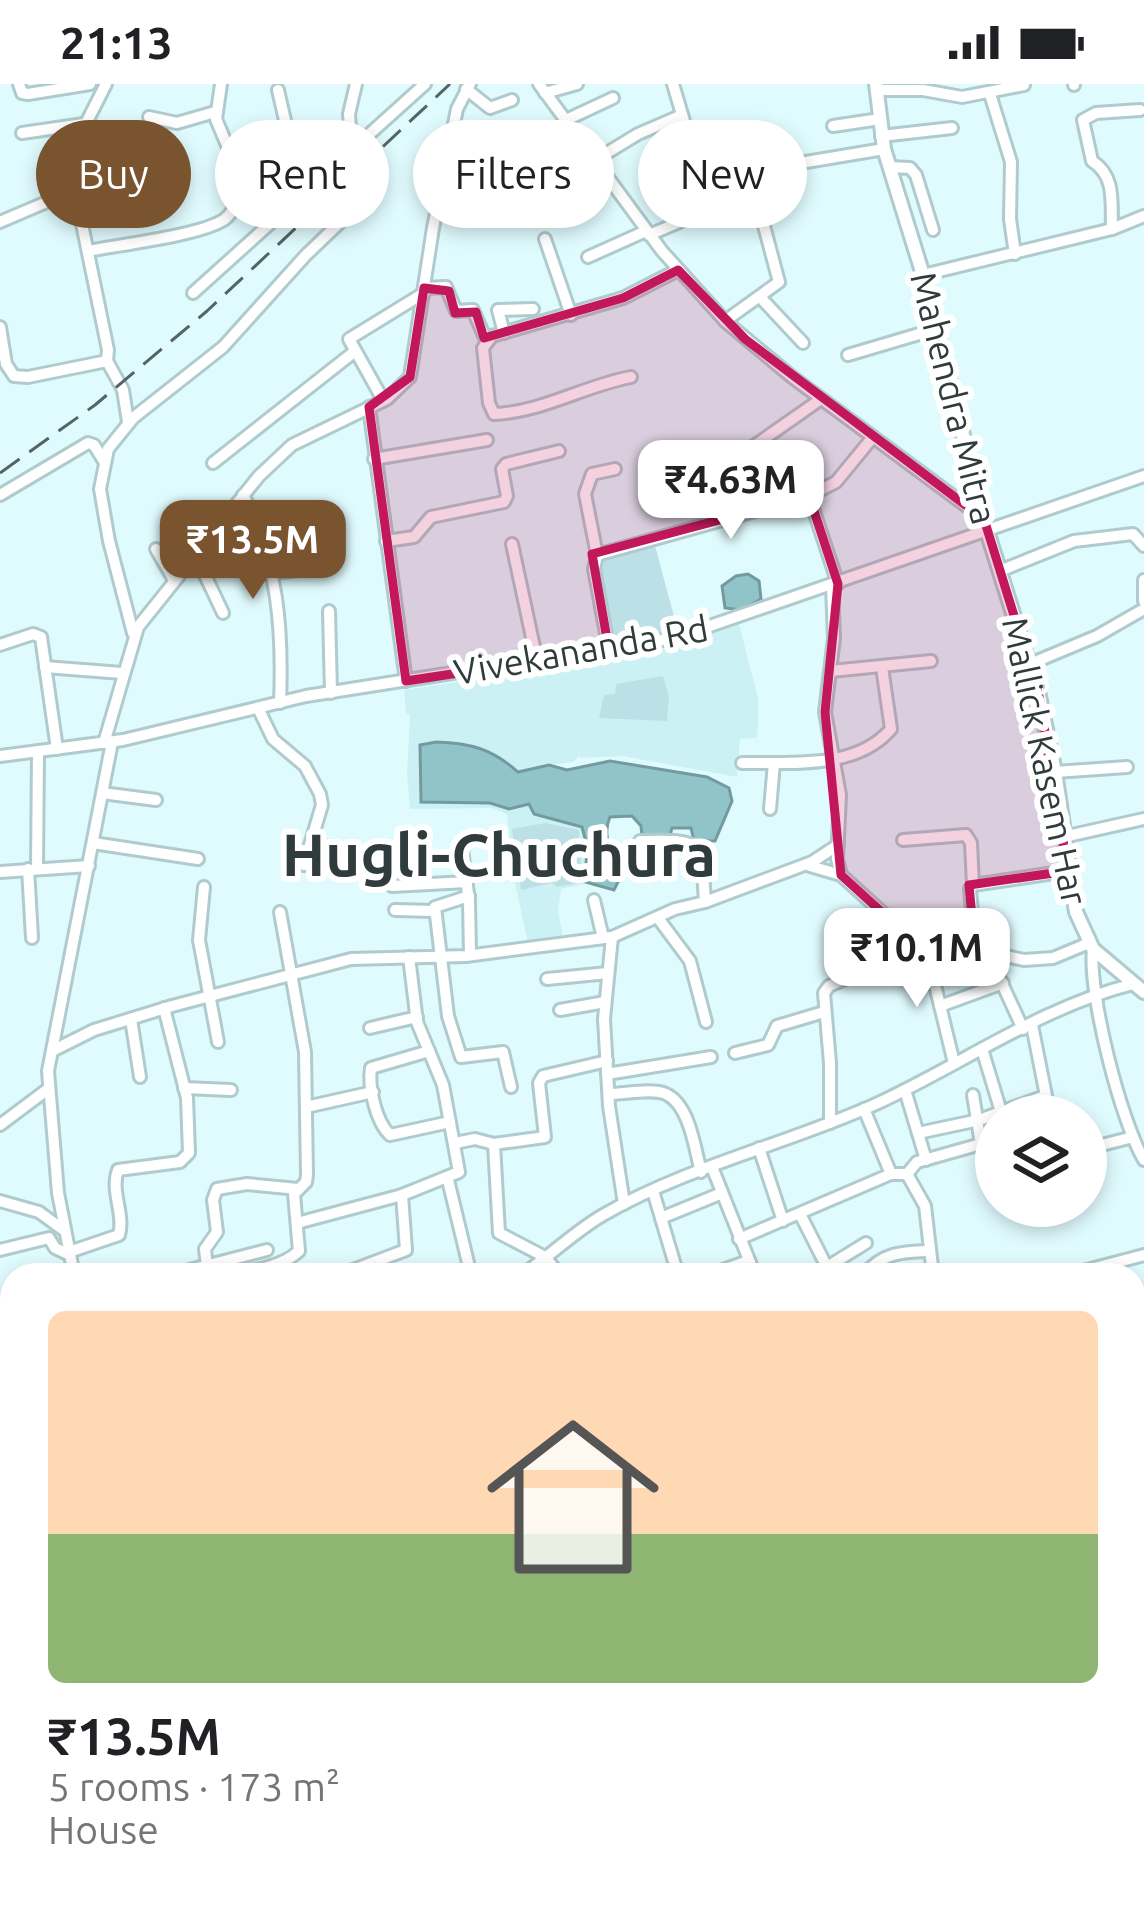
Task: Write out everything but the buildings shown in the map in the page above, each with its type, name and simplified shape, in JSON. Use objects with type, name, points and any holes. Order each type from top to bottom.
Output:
[{"type":"main road","name":"Mahendra Mitra","points":[[876,87],[883,143],[923,275],[985,525],[1002,570]]},
{"type":"main road","name":"Mallick Kasem Har","points":[[1002,570],[1055,772],[1076,912],[1091,946]]},
{"type":"main road","points":[[1091,946],[1141,989]]},
{"type":"street","points":[[19,84],[22,93],[28,94],[90,84]]},
{"type":"street","points":[[86,120],[106,84]]},
{"type":"street","points":[[217,120],[214,112],[221,84]]},
{"type":"street","points":[[349,120],[356,84]]},
{"type":"street","points":[[386,120],[424,84]]},
{"type":"street","points":[[542,88],[578,84]]},
{"type":"street","points":[[673,84],[684,120]]},
{"type":"street","points":[[876,87],[962,97],[1024,86]]},
{"type":"street","points":[[72,1263],[48,1089],[108,742],[134,636],[243,495],[292,445],[383,400],[410,377],[458,109],[468,87],[490,108],[512,100]]},
{"type":"street","points":[[542,88],[566,120],[613,98]]},
{"type":"street","points":[[278,90],[285,120]]},
{"type":"street","points":[[990,94],[1010,162],[1010,219],[1016,254]]},
{"type":"street","points":[[1112,230],[1110,178],[1104,167],[1091,161],[1083,120],[1096,113],[1140,110]]},
{"type":"street","points":[[148,118],[177,123],[214,112]]},
{"type":"street","points":[[614,149],[682,115]]},
{"type":"street","points":[[832,126],[880,119]]},
{"type":"street","points":[[807,161],[952,128]]},
{"type":"street","points":[[22,133],[36,131]]},
{"type":"street","points":[[890,167],[910,168],[916,175],[933,230]]},
{"type":"street","points":[[614,184],[648,233],[725,321],[985,525]]},
{"type":"street","points":[[0,222],[36,207]]},
{"type":"street","points":[[923,275],[1112,230],[1144,216]]},
{"type":"street","points":[[88,251],[215,223]]},
{"type":"street","points":[[83,228],[107,361],[123,390],[128,422]]},
{"type":"street","points":[[193,293],[266,228]]},
{"type":"street","points":[[134,636],[100,489],[104,461],[115,436],[223,347],[334,228]]},
{"type":"street","points":[[589,257],[660,228]]},
{"type":"street","points":[[725,321],[778,282],[765,228]]},
{"type":"street","points":[[544,239],[571,314]]},
{"type":"street","points":[[486,340],[636,293],[678,270]]},
{"type":"street","points":[[383,400],[349,344],[353,335],[424,290],[446,287],[456,311],[473,310],[486,340],[483,348],[494,414],[544,407],[592,386],[631,377]]},
{"type":"street","points":[[760,296],[803,343]]},
{"type":"street","points":[[503,333],[499,310],[533,309]]},
{"type":"street","points":[[0,327],[6,364],[14,376],[107,361]]},
{"type":"street","points":[[848,355],[936,329]]},
{"type":"street","points":[[213,463],[354,352]]},
{"type":"street","points":[[754,446],[821,399]]},
{"type":"street","points":[[369,406],[406,681]]},
{"type":"street","points":[[597,555],[809,496],[836,482],[873,437]]},
{"type":"street","points":[[374,459],[487,440]]},
{"type":"street","points":[[0,495],[88,443],[104,461]]},
{"type":"street","points":[[386,541],[414,537],[431,517],[504,502],[502,469],[506,464],[559,451]]},
{"type":"street","points":[[609,650],[585,488],[592,474],[615,470]]},
{"type":"street","name":"Vivekananda Rd","points":[[0,756],[108,742],[331,693],[675,638],[835,585],[985,525],[1144,476]]},
{"type":"street","points":[[243,495],[262,538],[282,622],[280,703]]},
{"type":"street","points":[[809,496],[835,585],[825,712],[840,795],[841,875]]},
{"type":"street","points":[[262,538],[309,527]]},
{"type":"street","points":[[1002,570],[1074,541],[1133,534],[1144,546]]},
{"type":"street","points":[[512,544],[537,661]]},
{"type":"street","points":[[156,549],[174,580]]},
{"type":"street","points":[[195,554],[223,613]]},
{"type":"street","points":[[270,574],[320,568]]},
{"type":"street","points":[[1030,664],[1096,636],[1144,605],[1144,580]]},
{"type":"street","points":[[329,611],[331,693]]},
{"type":"street","points":[[0,645],[37,635],[41,638],[57,749]]},
{"type":"street","points":[[831,671],[931,661]]},
{"type":"street","points":[[45,667],[122,673]]},
{"type":"street","points":[[742,764],[833,761],[882,738],[891,729],[882,667]]},
{"type":"street","points":[[258,707],[273,739],[305,766],[320,794],[322,805],[304,865]]},
{"type":"street","points":[[32,938],[38,751]]},
{"type":"street","points":[[770,809],[774,763]]},
{"type":"street","points":[[1055,772],[1126,767]]},
{"type":"street","points":[[101,793],[156,800]]},
{"type":"street","points":[[1063,837],[1144,819]]},
{"type":"street","points":[[903,840],[966,835],[971,843],[975,950]]},
{"type":"street","points":[[640,841],[685,841],[697,847],[705,902]]},
{"type":"street","points":[[93,843],[198,859]]},
{"type":"street","points":[[52,1051],[94,1030],[164,1008],[351,959],[470,955],[608,938],[675,909],[800,867],[838,845]]},
{"type":"street","points":[[462,850],[470,955]]},
{"type":"street","points":[[0,872],[89,866]]},
{"type":"street","points":[[800,867],[825,868],[841,875],[922,945],[954,1064]]},
{"type":"street","points":[[973,885],[1067,871]]},
{"type":"street","points":[[392,886],[466,882]]},
{"type":"street","points":[[203,887],[198,931],[218,1042]]},
{"type":"street","points":[[469,896],[440,902],[435,911],[458,1053],[466,1058],[502,1052],[511,1087]]},
{"type":"street","points":[[594,900],[608,938],[604,1003],[609,1094],[624,1204]]},
{"type":"street","points":[[395,910],[435,911]]},
{"type":"street","points":[[271,1263],[296,1255],[294,1194],[306,1182],[305,1052],[280,912]]},
{"type":"street","points":[[658,918],[690,961],[706,1022]]},
{"type":"street","points":[[830,1124],[824,1012],[829,986],[922,945],[1041,960],[1091,946],[1093,995],[1133,1137],[1144,1160]]},
{"type":"street","points":[[989,955],[1027,1027],[1046,1095]]},
{"type":"street","points":[[297,1223],[402,1196],[459,1172],[439,1073],[417,1016],[409,957]]},
{"type":"street","points":[[547,979],[608,973]]},
{"type":"street","points":[[940,1006],[1003,983]]},
{"type":"street","points":[[537,1263],[624,1204],[864,1109],[1093,995],[1141,989]]},
{"type":"street","points":[[560,1010],[604,1003]]},
{"type":"street","points":[[0,1250],[50,1238],[55,1248],[70,1254],[119,1235],[114,1184],[118,1170],[187,1158],[189,1111],[164,1008]]},
{"type":"street","points":[[734,1053],[768,1046],[777,1026],[824,1012]]},
{"type":"street","points":[[370,1028],[417,1016]]},
{"type":"street","points":[[130,1019],[140,1077]]},
{"type":"street","points":[[982,1049],[996,1095]]},
{"type":"street","points":[[429,1051],[370,1068],[373,1092],[386,1134],[450,1122]]},
{"type":"street","points":[[608,1075],[711,1057]]},
{"type":"street","points":[[454,1143],[475,1139],[494,1144],[545,1137],[539,1084],[543,1076],[607,1060]]},
{"type":"street","points":[[184,1088],[231,1090]]},
{"type":"street","points":[[0,1125],[48,1089]]},
{"type":"street","points":[[905,1090],[926,1160]]},
{"type":"street","points":[[306,1107],[373,1092]]},
{"type":"street","points":[[609,1094],[658,1093],[671,1098],[684,1113],[722,1193],[748,1261],[742,1263]]},
{"type":"street","points":[[973,1095],[975,1103]]},
{"type":"street","points":[[864,1109],[891,1174]]},
{"type":"street","points":[[918,1133],[975,1121]]},
{"type":"street","points":[[1107,1144],[1133,1137]]},
{"type":"street","points":[[494,1144],[499,1233],[550,1263]]},
{"type":"street","points":[[759,1148],[783,1221]]},
{"type":"street","points":[[907,1174],[911,1166],[926,1160],[975,1148]]},
{"type":"street","points":[[739,1239],[891,1174],[907,1174]]},
{"type":"street","points":[[907,1174],[925,1206],[932,1263]]},
{"type":"street","points":[[448,1180],[468,1263]]},
{"type":"street","points":[[207,1263],[206,1242],[217,1232],[213,1200],[217,1189],[248,1184],[298,1189]]},
{"type":"street","points":[[653,1191],[675,1263]]},
{"type":"street","points":[[662,1218],[722,1193]]},
{"type":"street","points":[[372,1263],[406,1250],[402,1196]]},
{"type":"street","points":[[0,1201],[39,1212],[65,1231]]},
{"type":"street","points":[[800,1214],[825,1263]]},
{"type":"street","points":[[840,1263],[866,1243]]},
{"type":"street","points":[[225,1262],[268,1250]]},
{"type":"street","points":[[875,1263],[891,1254],[930,1251]]},
{"type":"street","points":[[1114,1263],[1144,1255]]},
{"type":"highlighted area","points":[[678,270],[745,339],[984,519],[1039,696],[1068,871],[969,885],[975,949],[919,946],[841,875],[825,712],[838,584],[809,496],[592,554],[609,650],[406,681],[369,407],[410,377],[424,288],[449,291],[455,313],[476,312],[484,338],[623,298]]},
{"type":"shaded area","points":[[655,546],[678,631],[610,648],[596,564]]},
{"type":"shaded area","points":[[748,574],[759,581],[761,599],[741,610],[725,608],[722,586]]},
{"type":"shaded area","points":[[739,624],[758,698],[758,722],[757,738],[740,739],[737,777],[622,756],[580,755],[573,762],[528,768],[531,798],[582,828],[585,845],[584,884],[561,889],[558,911],[564,942],[529,948],[513,873],[507,814],[492,808],[410,809],[410,715],[404,690],[611,659]]},
{"type":"shaded area","points":[[663,676],[669,697],[667,721],[599,718],[604,695],[615,694],[616,684]]},
{"type":"shaded area","points":[[436,742],[480,749],[518,772],[549,765],[567,770],[610,761],[707,777],[729,788],[732,801],[715,841],[694,841],[691,828],[672,828],[670,836],[642,836],[632,816],[610,817],[608,840],[621,876],[614,890],[585,882],[587,846],[582,827],[534,814],[529,804],[509,809],[490,803],[421,802],[420,745]]},
{"type":"shaded area","points":[[546,823],[579,830],[582,882],[521,890],[512,829]]},
{"type":"railway","points":[[0,473],[95,405],[207,311],[450,84]]},
{"type":"district","name":"Hugli-Chuchura","points":[[499,855]]}]
